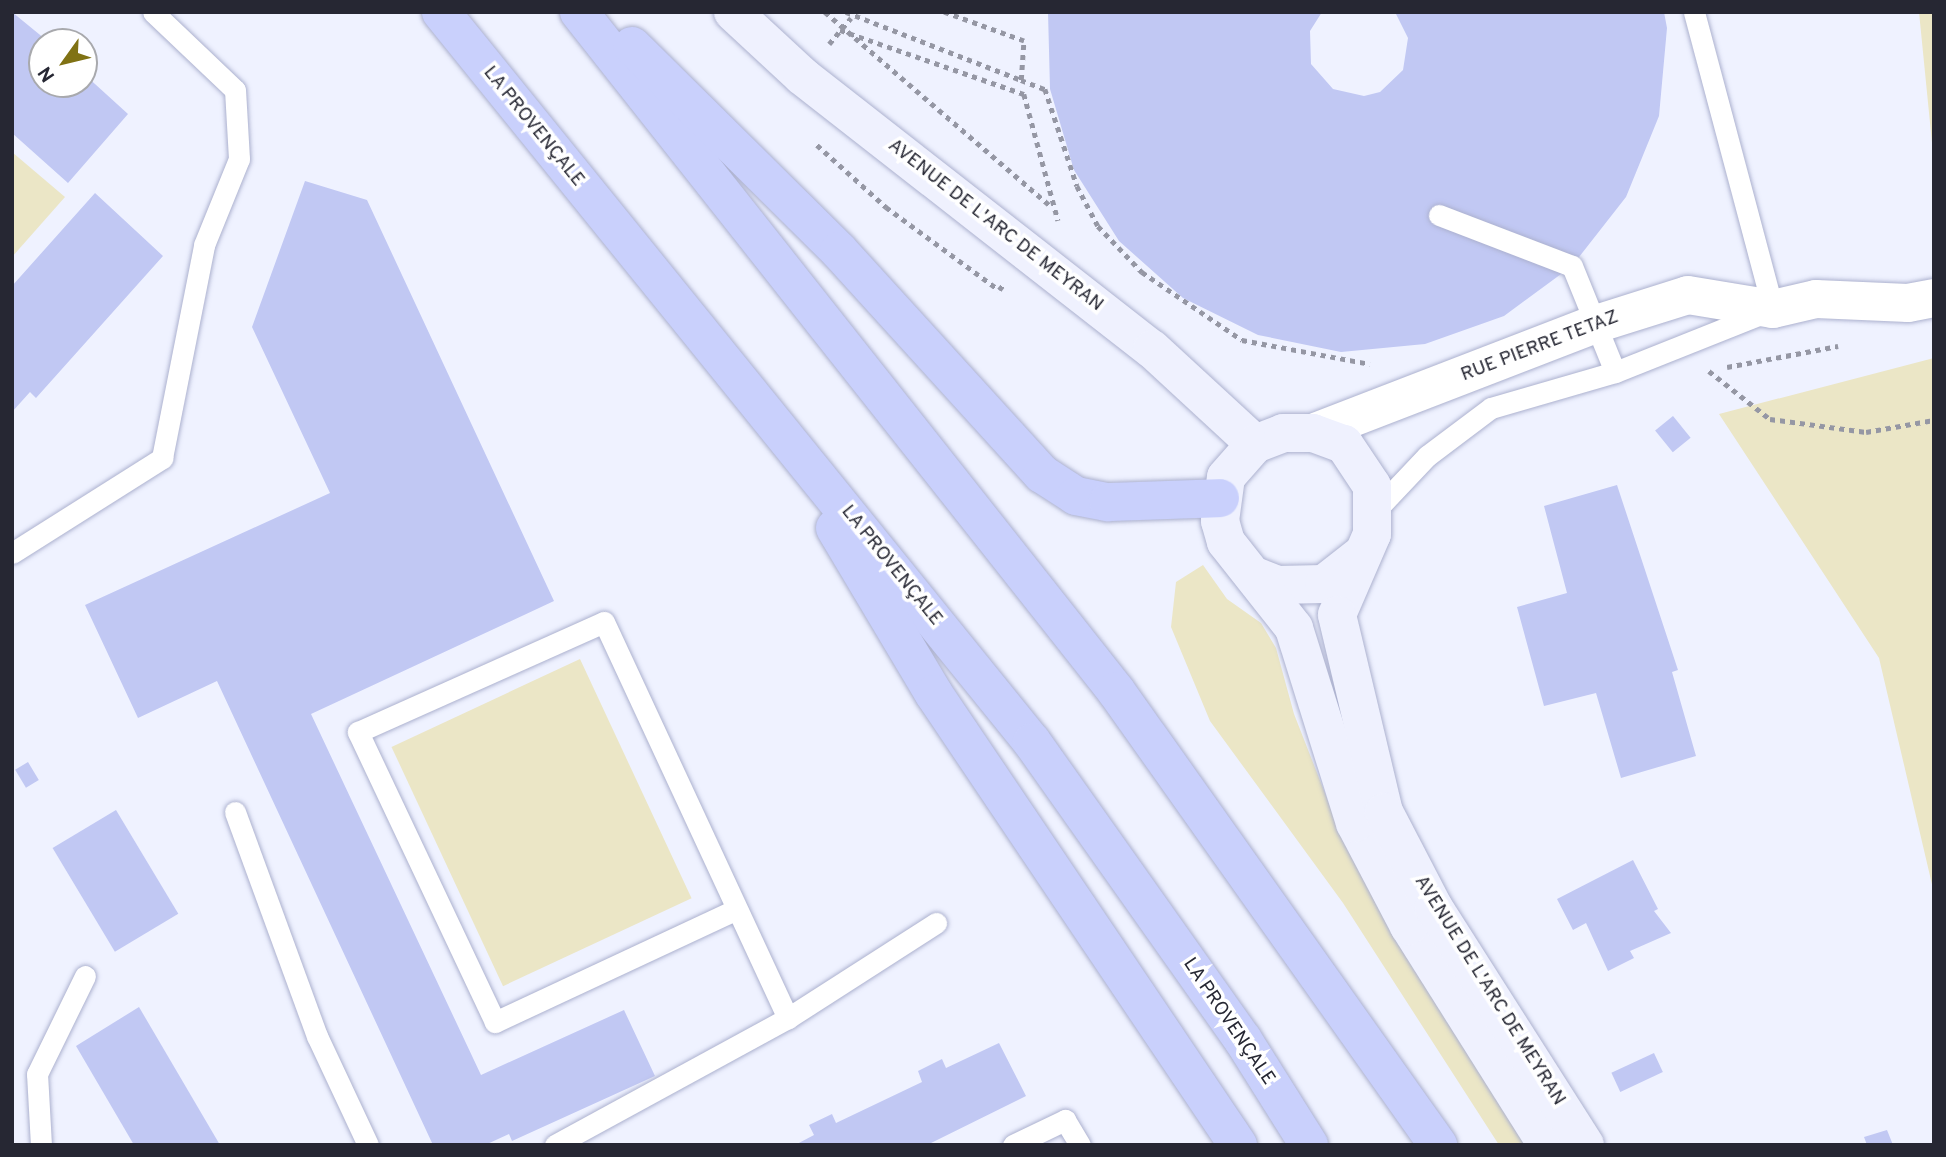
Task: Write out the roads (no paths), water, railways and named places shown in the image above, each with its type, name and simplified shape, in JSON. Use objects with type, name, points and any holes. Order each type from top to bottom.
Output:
[{"type":"highway","name":"LA PROVENÇALE","points":[[442,12],[761,403],[1032,742],[1243,1040],[1309,1145]]},
{"type":"highway","points":[[579,12],[1116,691],[1437,1145]]},
{"type":"highway","points":[[598,12],[839,251],[1042,474],[1076,496],[1108,502],[1220,498]]},
{"type":"highway","points":[[761,403],[934,694],[1238,1145]]},
{"type":"main road","name":"AVENUE DE L'ARC DE MEYRAN","points":[[733,12],[803,76],[1152,349],[1255,444]]},
{"type":"main road","points":[[1220,498],[1226,477],[1255,444],[1283,433],[1313,433],[1343,444],[1361,464],[1375,511]]},
{"type":"main road","name":"AVENUE DE L'ARC DE MEYRAN","points":[[1220,498],[1226,542],[1294,628],[1355,823],[1409,926],[1547,1145]]},
{"type":"main road","name":"AVENUE DE L'ARC DE MEYRAN","points":[[1375,511],[1361,555],[1336,615],[1384,811],[1434,908],[1585,1145]]},
{"type":"main road","points":[[1255,576],[1277,585],[1324,584],[1361,555]]},
{"type":"street","name":"RUE PIERRE TETAZ","points":[[1313,433],[1596,324],[1688,295],[1773,309],[1816,299],[1908,303],[1934,298]]},
{"type":"lane","points":[[12,553],[162,458],[204,245],[239,159],[235,90],[153,12]]},
{"type":"lane","points":[[1694,12],[1773,309]]},
{"type":"lane","points":[[1439,215],[1572,266],[1615,372]]},
{"type":"lane","name":"RUE PIERRE TETAZ","points":[[1375,511],[1427,456],[1491,408],[1615,372],[1773,309]]},
{"type":"lane","points":[[735,910],[495,1022],[358,732],[604,622],[735,910],[788,1018]]},
{"type":"lane","points":[[235,812],[317,1036],[368,1145]]},
{"type":"lane","points":[[555,1145],[788,1018],[936,923]]},
{"type":"lane","points":[[41,1145],[37,1074],[85,976]]},
{"type":"lane","points":[[1013,1145],[1065,1120],[1080,1145]]}]
